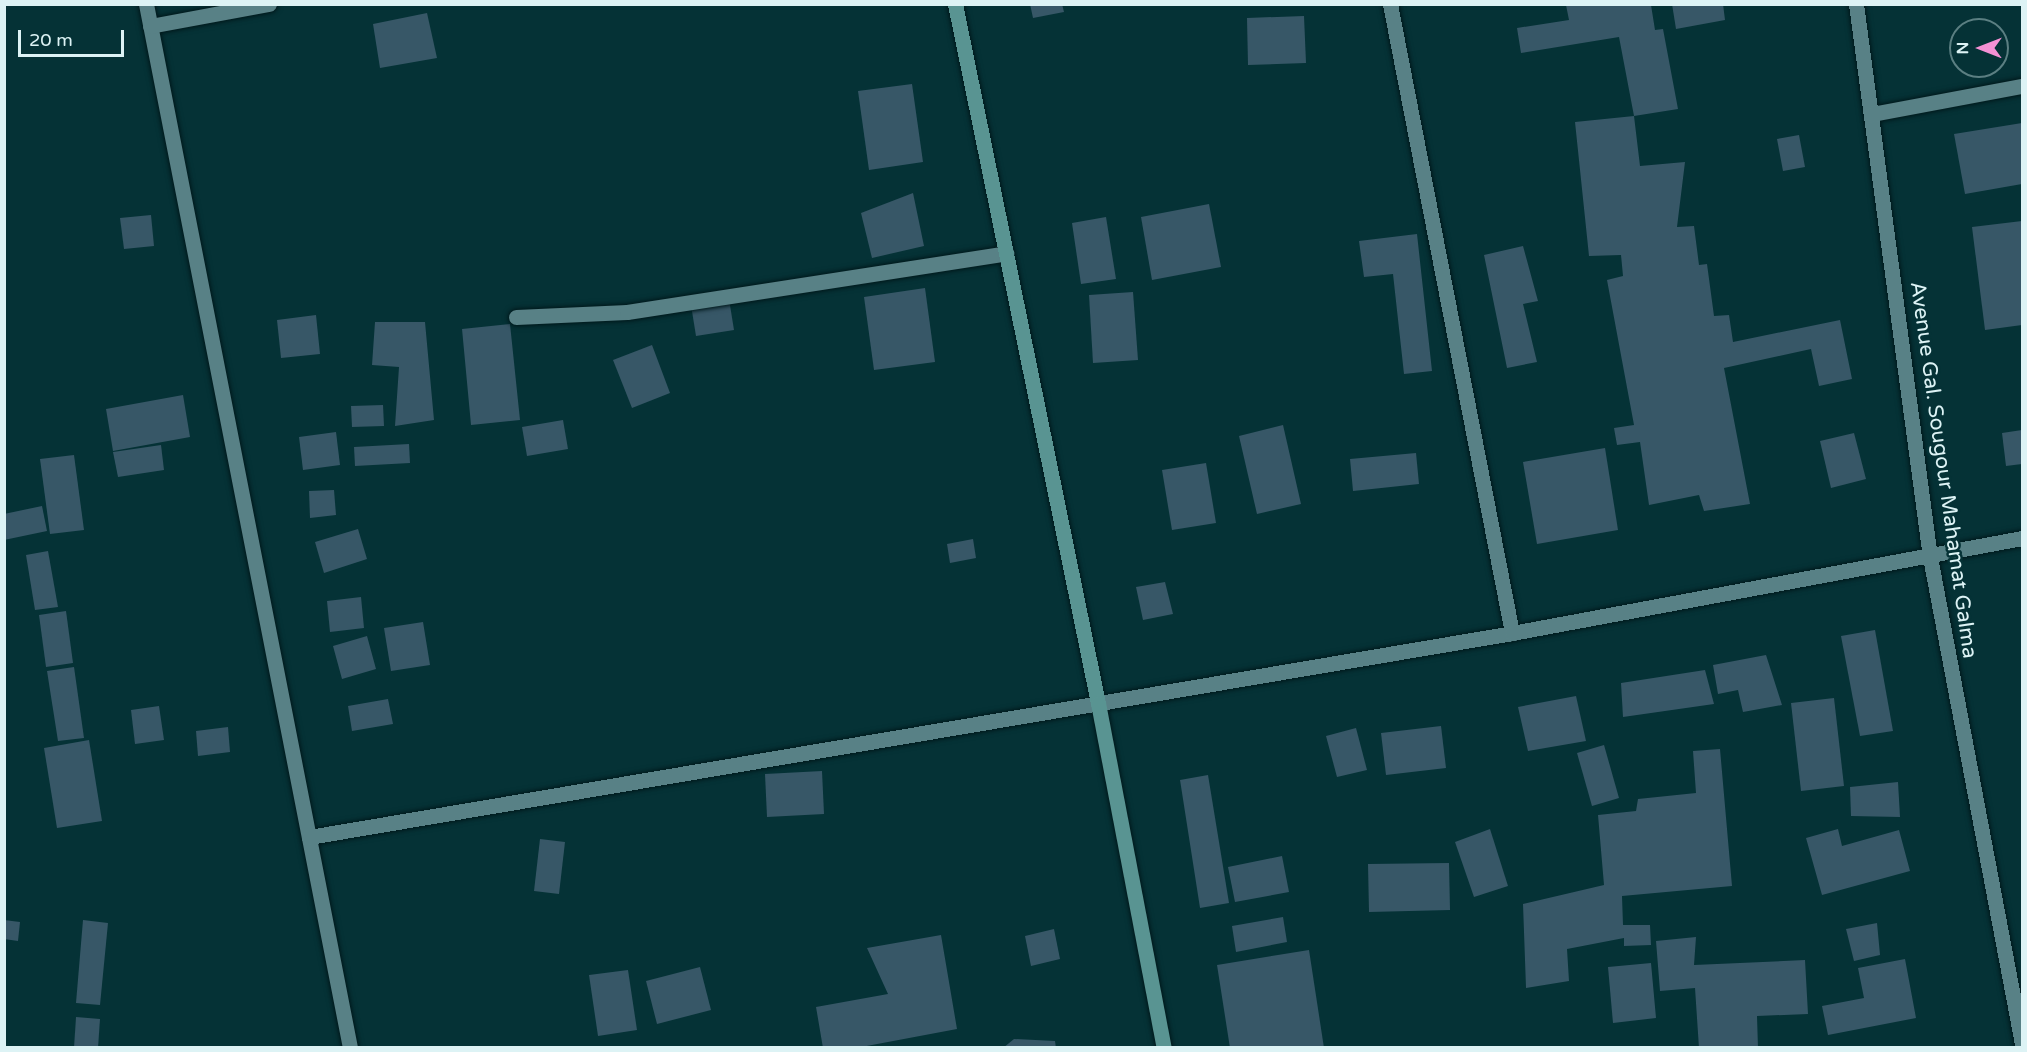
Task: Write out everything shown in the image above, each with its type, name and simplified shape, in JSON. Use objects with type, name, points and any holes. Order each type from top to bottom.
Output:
[{"type":"main road","points":[[955,4],[1098,703],[1164,1047]]},
{"type":"street","points":[[146,4],[350,1047]]},
{"type":"street","points":[[150,26],[269,4]]},
{"type":"street","points":[[1390,4],[1512,633]]},
{"type":"street","name":"Avenue Gal. Sougour Mahamat Galma","points":[[1856,4],[1930,557],[2022,1046]]},
{"type":"street","points":[[1872,114],[2022,86]]},
{"type":"street","points":[[516,317],[627,312],[1006,254]]},
{"type":"street","points":[[309,837],[1512,633],[1930,557],[2022,538]]},
{"type":"building","points":[[1030,4],[1062,4],[1064,12],[1033,18]]},
{"type":"building","points":[[1672,4],[1723,4],[1725,20],[1676,29]]},
{"type":"building","points":[[1566,5],[1651,5],[1655,30],[1663,29],[1678,109],[1634,116],[1619,37],[1521,53],[1517,28],[1569,20]]},
{"type":"building","points":[[427,13],[437,58],[380,68],[373,24]]},
{"type":"building","points":[[1304,16],[1306,63],[1248,65],[1247,18]]},
{"type":"building","points":[[912,84],[923,162],[869,170],[858,91]]},
{"type":"building","points":[[1634,116],[1640,166],[1685,162],[1677,227],[1694,226],[1699,265],[1707,264],[1714,316],[1729,315],[1733,342],[1840,320],[1852,379],[1819,386],[1811,349],[1724,368],[1750,504],[1704,511],[1699,495],[1649,505],[1640,442],[1617,445],[1614,428],[1634,425],[1607,280],[1623,276],[1621,255],[1589,256],[1575,122]]},
{"type":"building","points":[[2022,123],[2022,184],[1965,194],[1954,134]]},
{"type":"building","points":[[1799,135],[1805,167],[1783,171],[1777,139]]},
{"type":"building","points":[[913,193],[924,246],[872,258],[861,213]]},
{"type":"building","points":[[1209,204],[1221,267],[1152,280],[1141,217]]},
{"type":"building","points":[[151,215],[154,246],[124,249],[120,218]]},
{"type":"building","points":[[1106,217],[1116,279],[1081,284],[1072,223]]},
{"type":"building","points":[[2022,221],[2022,325],[1985,330],[1972,227]]},
{"type":"building","points":[[1417,234],[1432,371],[1404,374],[1393,274],[1364,277],[1359,241]]},
{"type":"building","points":[[1523,246],[1538,301],[1523,304],[1537,362],[1507,368],[1484,255]]},
{"type":"building","points":[[925,288],[935,362],[874,370],[864,297]]},
{"type":"building","points":[[1133,292],[1138,360],[1093,363],[1089,295]]},
{"type":"building","points":[[729,299],[734,330],[696,336],[691,305]]},
{"type":"building","points":[[316,315],[320,354],[281,358],[277,320]]},
{"type":"building","points":[[375,322],[425,322],[434,420],[395,426],[399,367],[372,365]]},
{"type":"building","points":[[510,324],[520,420],[471,425],[462,329]]},
{"type":"building","points":[[652,345],[670,393],[632,408],[613,360]]},
{"type":"building","points":[[183,395],[190,437],[113,451],[106,409]]},
{"type":"building","points":[[383,405],[384,426],[352,427],[351,406]]},
{"type":"building","points":[[563,420],[568,449],[527,456],[522,427]]},
{"type":"building","points":[[1283,425],[1301,504],[1257,514],[1239,436]]},
{"type":"building","points":[[2022,430],[2022,464],[2006,466],[2002,433]]},
{"type":"building","points":[[336,432],[340,465],[303,470],[299,437]]},
{"type":"building","points":[[1854,433],[1866,479],[1831,488],[1820,441]]},
{"type":"building","points":[[409,444],[410,463],[355,466],[354,447]]},
{"type":"building","points":[[161,445],[164,470],[118,477],[113,452]]},
{"type":"building","points":[[1605,448],[1618,530],[1537,544],[1523,462]]},
{"type":"building","points":[[1416,453],[1419,484],[1353,491],[1350,459]]},
{"type":"building","points":[[74,455],[84,530],[50,534],[40,459]]},
{"type":"building","points":[[1206,463],[1216,523],[1172,530],[1162,470]]},
{"type":"building","points":[[334,490],[336,515],[310,518],[309,491]]},
{"type":"building","points":[[42,506],[47,531],[4,540],[4,514]]},
{"type":"building","points":[[358,529],[367,559],[324,573],[315,542]]},
{"type":"building","points":[[973,539],[976,558],[950,563],[947,544]]},
{"type":"building","points":[[48,551],[58,607],[35,610],[26,555]]},
{"type":"building","points":[[1165,582],[1173,614],[1143,620],[1136,587]]},
{"type":"building","points":[[361,597],[364,628],[330,632],[327,601]]},
{"type":"building","points":[[66,611],[73,663],[46,667],[39,615]]},
{"type":"building","points":[[423,622],[430,665],[391,671],[384,628]]},
{"type":"building","points":[[1875,630],[1893,731],[1860,736],[1841,636]]},
{"type":"building","points":[[367,636],[376,669],[342,679],[333,646]]},
{"type":"building","points":[[1766,655],[1782,705],[1743,712],[1738,690],[1718,694],[1713,665]]},
{"type":"building","points":[[74,667],[84,738],[58,741],[47,671]]},
{"type":"building","points":[[1705,670],[1714,704],[1623,717],[1621,683]]},
{"type":"building","points":[[1576,696],[1586,741],[1528,751],[1518,707]]},
{"type":"building","points":[[1834,698],[1844,786],[1801,791],[1791,703]]},
{"type":"building","points":[[388,699],[393,724],[352,731],[348,706]]},
{"type":"building","points":[[159,706],[164,740],[135,744],[131,710]]},
{"type":"building","points":[[1441,726],[1446,768],[1386,775],[1381,733]]},
{"type":"building","points":[[228,727],[230,752],[198,756],[196,731]]},
{"type":"building","points":[[1356,728],[1367,770],[1337,777],[1326,736]]},
{"type":"building","points":[[89,740],[102,821],[57,828],[44,748]]},
{"type":"building","points":[[1604,745],[1619,798],[1592,806],[1577,753]]},
{"type":"building","points":[[1720,749],[1732,886],[1622,896],[1623,925],[1650,925],[1651,945],[1624,946],[1624,938],[1567,949],[1569,981],[1526,988],[1523,904],[1604,885],[1598,815],[1636,811],[1638,799],[1696,793],[1693,751]]},
{"type":"building","points":[[822,771],[824,814],[767,817],[765,774]]},
{"type":"building","points":[[1208,775],[1229,903],[1200,908],[1180,780]]},
{"type":"building","points":[[1898,782],[1900,817],[1851,816],[1850,787]]},
{"type":"building","points":[[1490,829],[1508,886],[1474,897],[1455,842]]},
{"type":"building","points":[[1838,829],[1842,846],[1899,830],[1910,871],[1822,895],[1806,838]]},
{"type":"building","points":[[540,839],[565,842],[559,894],[534,891]]},
{"type":"building","points":[[1282,856],[1289,892],[1235,902],[1228,867]]},
{"type":"building","points":[[1449,863],[1450,910],[1369,912],[1368,864]]},
{"type":"building","points":[[1283,917],[1287,942],[1236,952],[1232,926]]},
{"type":"building","points":[[4,920],[20,922],[18,941],[4,939]]},
{"type":"building","points":[[83,920],[108,923],[100,1005],[76,1003]]},
{"type":"building","points":[[1877,923],[1880,955],[1854,961],[1846,929]]},
{"type":"building","points":[[1054,929],[1060,959],[1031,966],[1025,936]]},
{"type":"building","points":[[941,935],[957,1029],[856,1048],[823,1048],[816,1007],[888,994],[867,948]]},
{"type":"building","points":[[1696,937],[1694,965],[1805,960],[1808,1014],[1757,1016],[1758,1048],[1699,1048],[1695,988],[1660,991],[1656,941]]},
{"type":"building","points":[[1309,950],[1324,1048],[1230,1048],[1217,965]]},
{"type":"building","points":[[1905,959],[1916,1018],[1828,1035],[1822,1006],[1864,998],[1858,968]]},
{"type":"building","points":[[1651,963],[1656,1018],[1613,1023],[1608,967]]},
{"type":"building","points":[[700,967],[711,1010],[657,1024],[646,981]]},
{"type":"building","points":[[628,970],[637,1030],[598,1036],[589,975]]},
{"type":"building","points":[[76,1017],[100,1019],[98,1048],[74,1048]]},
{"type":"building","points":[[1014,1039],[1055,1041],[1056,1048],[1003,1048]]}]
